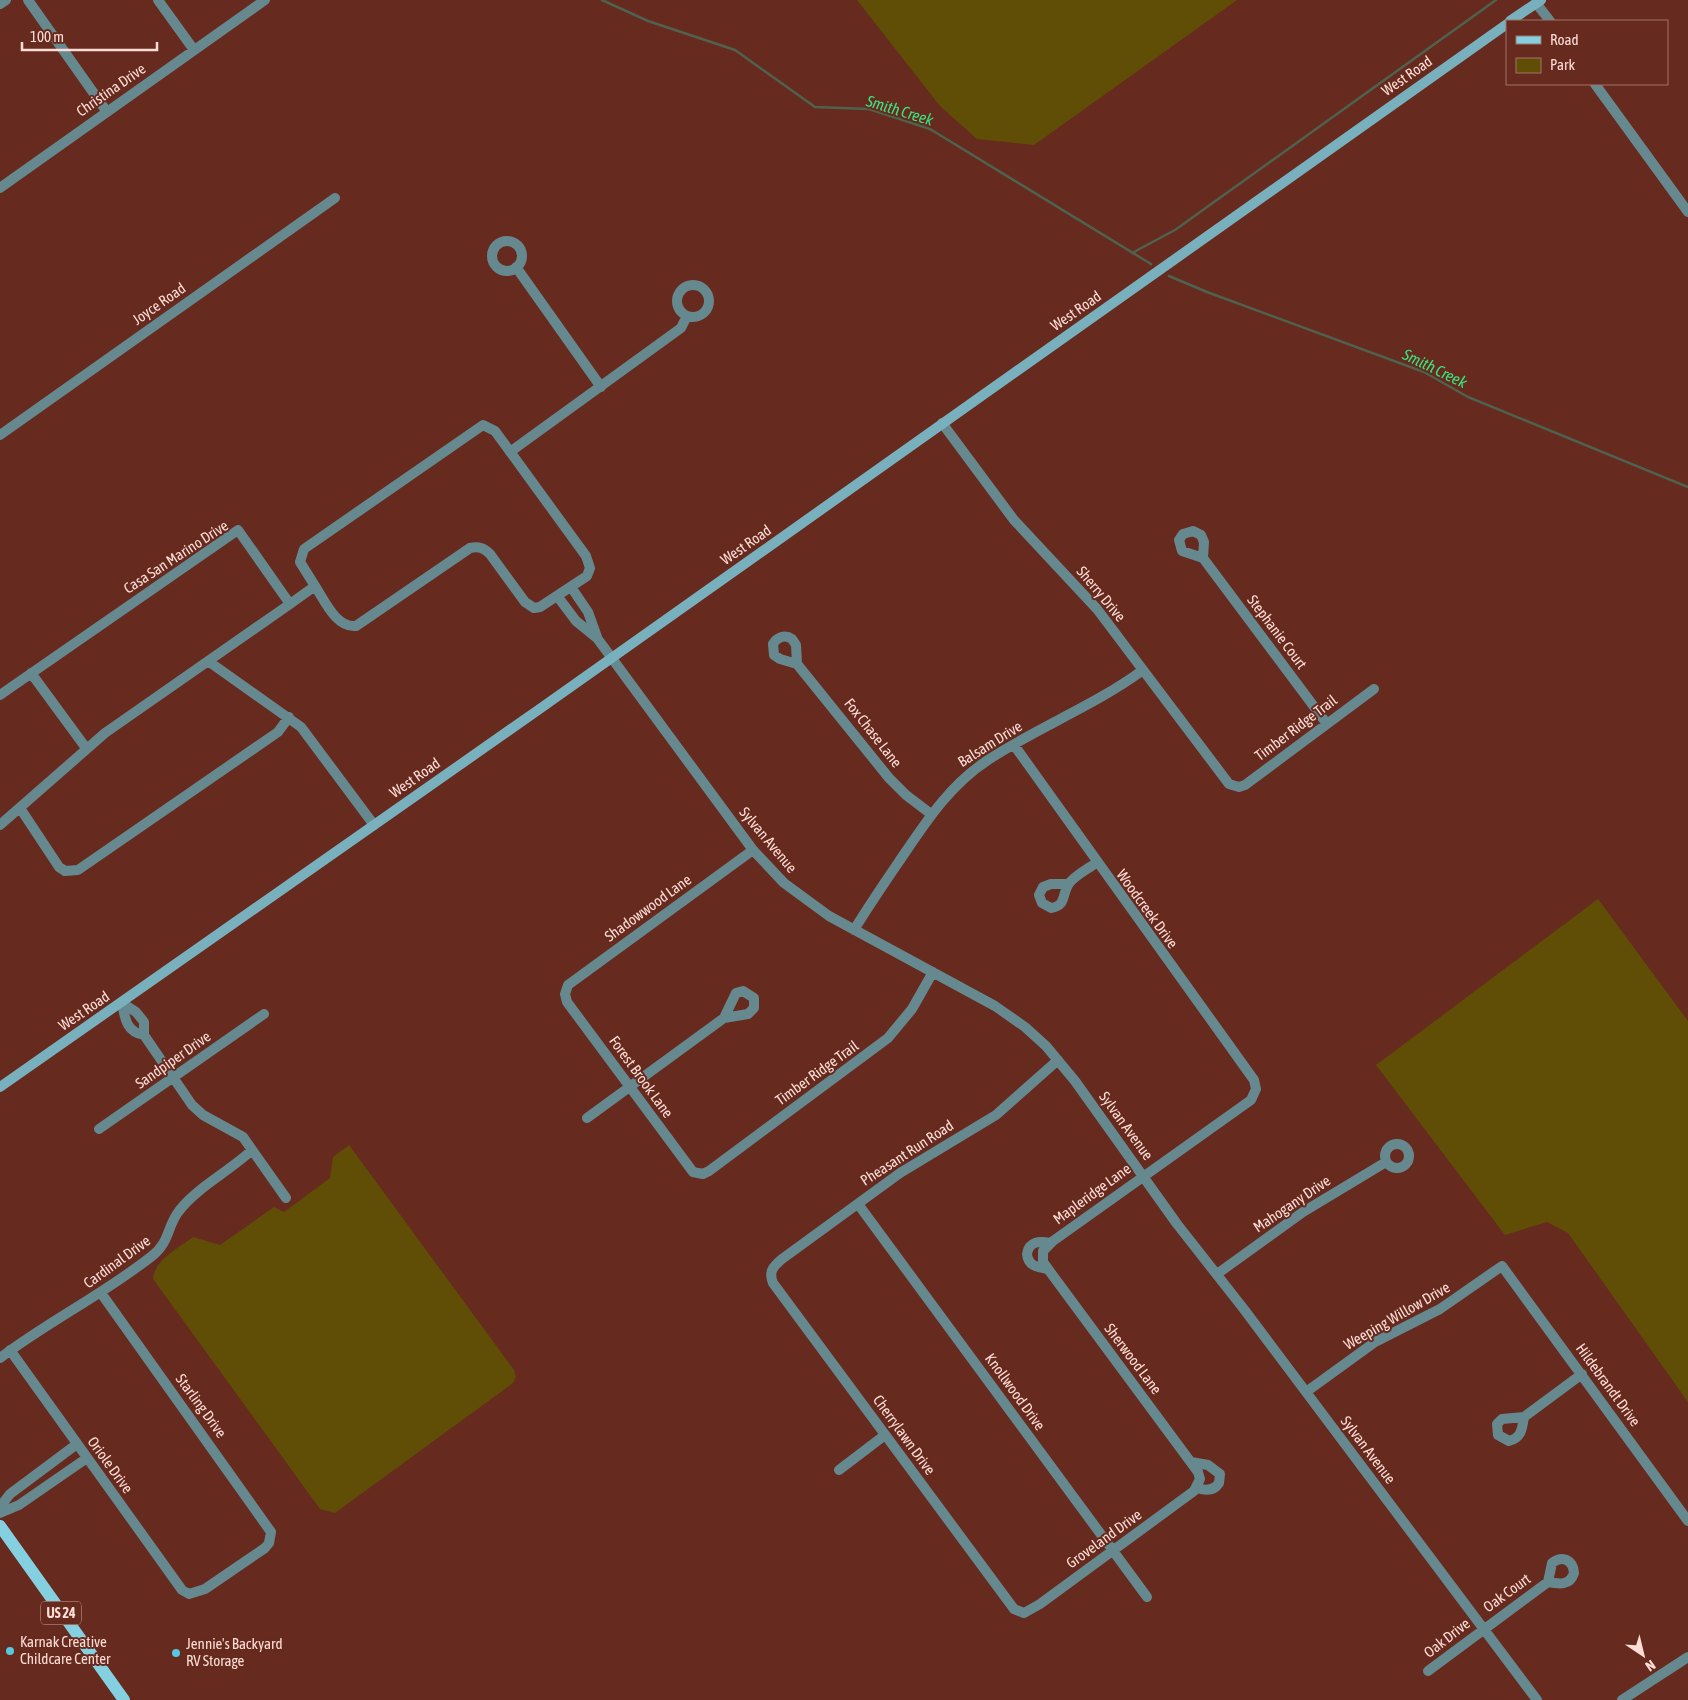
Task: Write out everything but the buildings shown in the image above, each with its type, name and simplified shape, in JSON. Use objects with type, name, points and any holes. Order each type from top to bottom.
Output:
[{"type":"main road","name":"US 24","points":[[0,1526],[124,1700]]},
{"type":"street","points":[[0,4],[6,0]]},
{"type":"street","points":[[28,0],[107,112]]},
{"type":"street","points":[[158,0],[194,50]]},
{"type":"street","name":"Christina Drive","points":[[0,188],[264,0]]},
{"type":"street","points":[[1512,20],[1539,2],[1549,20]]},
{"type":"street","name":"West Road","points":[[0,1087],[122,1003],[1506,25]]},
{"type":"street","points":[[1596,85],[1688,212]]},
{"type":"street","name":"Joyce Road","points":[[0,434],[335,198]]},
{"type":"street","points":[[516,267],[601,387]]},
{"type":"street","points":[[510,452],[681,328],[687,316]]},
{"type":"street","name":"Sherry Drive","points":[[942,423],[1014,520],[1091,602],[1225,780],[1234,787]]},
{"type":"street","points":[[483,425],[491,428],[510,452],[588,560],[590,568],[587,576],[558,597],[540,607],[529,606],[490,554],[483,548],[470,548],[356,626],[346,626],[340,622],[315,586],[300,562],[304,549],[476,428],[483,425]]},
{"type":"street","name":"Casa San Marino Drive","points":[[0,695],[238,530],[290,604]]},
{"type":"street","name":"Stephanie Court","points":[[1203,558],[1326,724]]},
{"type":"street","points":[[0,825],[86,748],[315,586]]},
{"type":"street","points":[[571,587],[588,612],[597,638]]},
{"type":"street","points":[[558,597],[576,621],[597,638]]},
{"type":"street","name":"Sylvan Avenue","points":[[597,638],[753,850],[797,895],[854,930],[1014,1018],[1036,1036],[1058,1060],[1177,1224],[1217,1274],[1537,1700]]},
{"type":"street","points":[[208,660],[288,717],[309,736],[374,825]]},
{"type":"street","name":"Fox Chase Lane","points":[[797,664],[889,778],[906,795],[931,814]]},
{"type":"street","name":"Balsam Drive","points":[[854,930],[931,814],[960,781],[988,760],[1101,699],[1143,670]]},
{"type":"street","points":[[31,673],[86,748]]},
{"type":"street","name":"Timber Ridge Trail","points":[[1234,787],[1244,785],[1374,688]]},
{"type":"street","points":[[20,808],[59,867],[65,871],[78,870],[278,732],[288,717]]},
{"type":"street","name":"Woodcreek Drive","points":[[1014,745],[1096,863],[1254,1080],[1256,1089]]},
{"type":"street","name":"Shadowwood Lane","points":[[565,994],[568,985],[753,850]]},
{"type":"street","points":[[1068,884],[1096,863]]},
{"type":"street","name":"Timber Ridge Trail","points":[[697,1174],[709,1171],[881,1044],[912,1009],[933,972]]},
{"type":"street","name":"Forest Brook Lane","points":[[565,994],[567,1002],[688,1168],[697,1174]]},
{"type":"street","points":[[122,1003],[128,1026],[136,1034],[144,1035]]},
{"type":"street","points":[[122,1003],[136,1012],[144,1022],[144,1035],[197,1110],[243,1137],[286,1198]]},
{"type":"street","name":"Sandpiper Drive","points":[[98,1129],[264,1014]]},
{"type":"street","points":[[587,1118],[724,1018]]},
{"type":"street","name":"Pheasant Run Road","points":[[772,1270],[782,1259],[900,1173],[996,1115],[1058,1060]]},
{"type":"street","name":"Mapleridge Lane","points":[[1042,1254],[1045,1247],[1050,1243],[1251,1100],[1256,1089]]},
{"type":"street","name":"Cardinal Drive","points":[[0,1358],[101,1293],[163,1246],[179,1211],[252,1150]]},
{"type":"street","name":"Mahogany Drive","points":[[1217,1274],[1303,1212],[1386,1162]]},
{"type":"street","name":"Knollwood Drive","points":[[858,1204],[1147,1597]]},
{"type":"street","points":[[1048,1269],[1034,1266],[1028,1262],[1027,1254],[1032,1244],[1050,1243]]},
{"type":"street","name":"Sherwood Lane","points":[[1042,1254],[1048,1269],[1198,1472],[1199,1485]]},
{"type":"street","name":"Hildebrandt Drive","points":[[1502,1266],[1688,1521]]},
{"type":"street","name":"Weeping Willow Drive","points":[[1306,1392],[1375,1342],[1440,1309],[1502,1266]]},
{"type":"street","name":"Cherrylawn Drive","points":[[772,1270],[773,1283],[1014,1609],[1021,1613]]},
{"type":"street","name":"Starling Drive","points":[[101,1293],[269,1528],[270,1539],[265,1548],[205,1589],[189,1594]]},
{"type":"street","name":"Oriole Drive","points":[[10,1350],[180,1588],[189,1594]]},
{"type":"street","points":[[1524,1417],[1582,1374]]},
{"type":"street","points":[[839,1470],[885,1435]]},
{"type":"street","points":[[0,1507],[10,1494],[76,1444]]},
{"type":"street","points":[[0,1514],[20,1505],[87,1458]]},
{"type":"street","points":[[1191,1462],[1208,1465],[1220,1474],[1219,1482],[1213,1489],[1206,1490],[1199,1485]]},
{"type":"street","name":"Groveland Drive","points":[[1021,1613],[1029,1612],[1199,1485]]},
{"type":"street","name":"Oak Court","points":[[1484,1628],[1548,1582]]},
{"type":"street","name":"Oak Drive","points":[[1428,1671],[1484,1628]]},
{"type":"street","points":[[1622,1700],[1688,1657]]},
{"type":"green space","points":[[857,0],[1237,0],[1034,145],[977,139],[940,106]]},
{"type":"green space","points":[[1598,899],[1688,1021],[1688,1402],[1568,1233],[1547,1222],[1505,1235],[1376,1065]]},
{"type":"green space","points":[[349,1145],[514,1370],[516,1377],[513,1383],[335,1513],[320,1509],[153,1279],[154,1272],[163,1260],[193,1237],[220,1245],[274,1207],[284,1212],[330,1178],[333,1157]]},
{"type":"waterway","name":"Smith Creek","points":[[602,0],[648,21],[735,50],[815,107],[869,109],[930,129],[1151,264]]},
{"type":"waterway","points":[[1132,253],[1175,230],[1496,0]]},
{"type":"waterway","name":"Smith Creek","points":[[1169,276],[1207,292],[1424,372],[1468,397],[1688,487]]},
{"type":"place","name":"Karnak Creative Childcare Center","points":[[10,1651]]},
{"type":"place","name":"Jennie's Backyard RV Storage","points":[[176,1653]]}]
